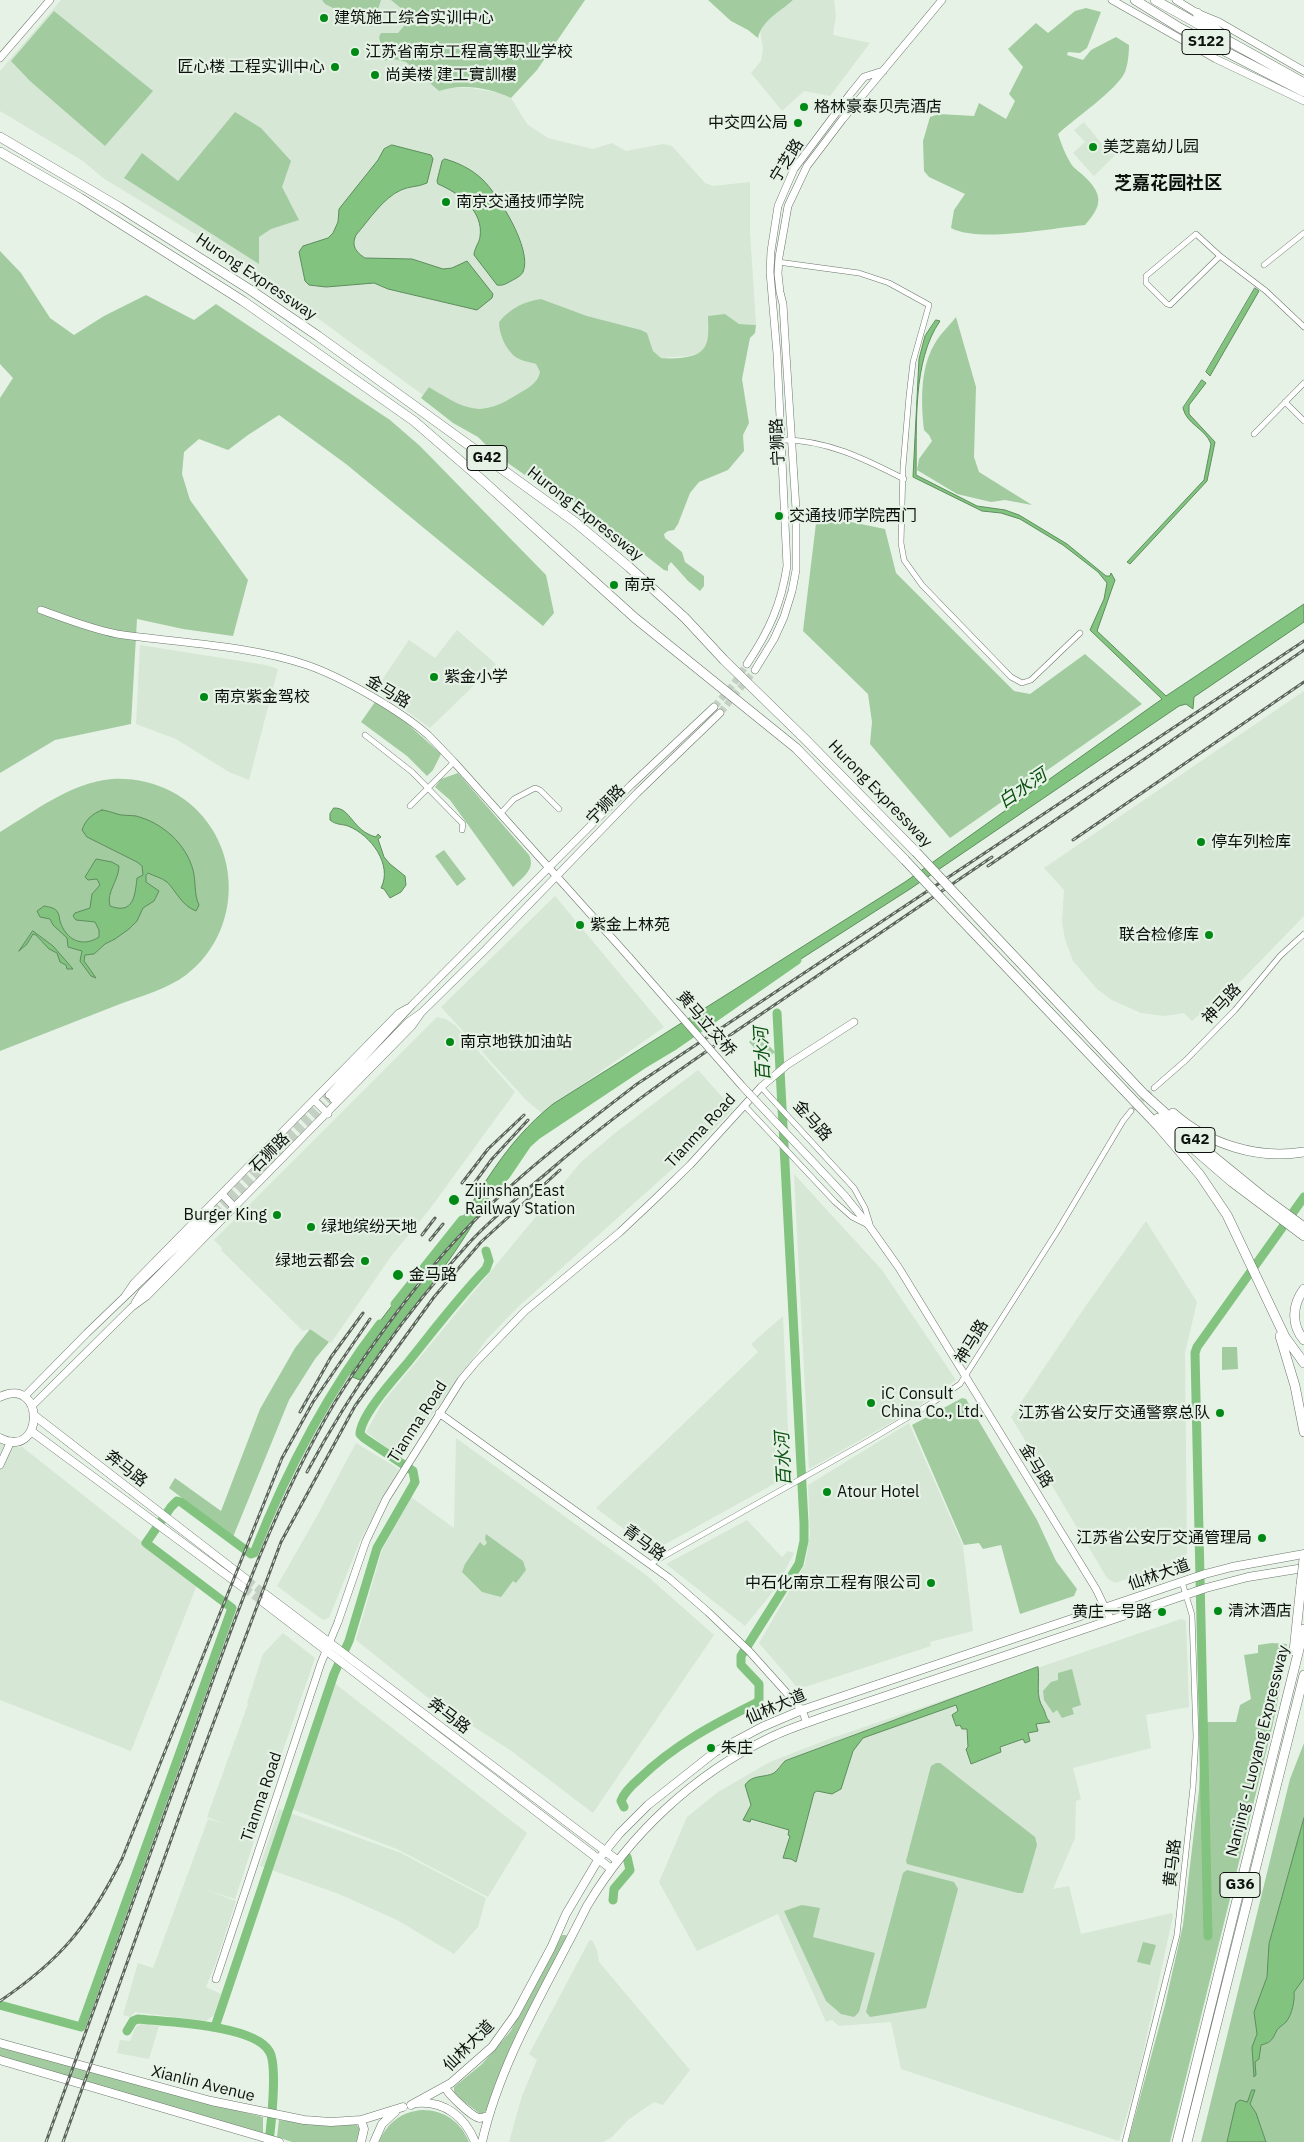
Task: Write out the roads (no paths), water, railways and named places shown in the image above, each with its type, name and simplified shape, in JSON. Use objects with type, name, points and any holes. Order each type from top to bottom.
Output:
[{"type":"highway","name":"S122","points":[[1135,0],[1180,28],[1282,75],[1304,83]]},
{"type":"highway","name":"S122","points":[[1155,0],[1233,43],[1304,92]]},
{"type":"highway","points":[[1197,13],[1233,43]]},
{"type":"highway","name":"Hurong Expressway","points":[[0,138],[119,207],[249,289],[575,522],[629,567],[685,618],[724,660],[916,852],[1111,1058]]},
{"type":"highway","name":"Hurong Expressway","points":[[0,152],[112,218],[244,301],[414,421],[635,618],[796,748],[1109,1074]]},
{"type":"highway","name":"G42","points":[[1111,1058],[1179,1118],[1197,1130],[1232,1146],[1266,1154],[1304,1154]]},
{"type":"highway","name":"G42","points":[[1111,1058],[1143,1093],[1284,1217]]},
{"type":"highway","name":"G42","points":[[1109,1074],[1186,1143],[1292,1223],[1304,1236]]},
{"type":"highway","name":"G42","points":[[1109,1074],[1158,1126],[1200,1175],[1227,1215],[1250,1262],[1268,1306],[1285,1338],[1304,1363]]},
{"type":"highway","name":"G42","points":[[1292,1223],[1304,1227]]},
{"type":"highway","points":[[1304,1289],[1296,1307],[1294,1318],[1297,1330],[1304,1340]]},
{"type":"highway","points":[[1268,1306],[1291,1372],[1304,1432]]},
{"type":"highway","points":[[1291,1681],[1304,1560]]},
{"type":"highway","points":[[1291,1681],[1304,1605]]},
{"type":"highway","name":"Nanjing - Luoyang Expressway","points":[[1177,2142],[1304,1629]]},
{"type":"highway","name":"Nanjing - Luoyang Expressway","points":[[1187,2142],[1304,1675]]},
{"type":"main road","points":[[0,58],[50,0]]},
{"type":"main road","name":"宁芝路","points":[[788,206],[807,166],[868,86],[937,3],[942,0]]},
{"type":"main road","points":[[1112,0],[1216,59],[1304,101]]},
{"type":"main road","points":[[1176,0],[1197,13],[1219,22],[1304,72]]},
{"type":"main road","name":"宁芝路","points":[[778,206],[794,169],[851,93],[864,77],[882,71]]},
{"type":"main road","name":"宁狮路","points":[[747,664],[775,616],[784,586],[787,545],[780,440],[777,354],[770,272],[770,251],[778,206]]},
{"type":"main road","name":"宁狮路","points":[[755,670],[774,639],[784,617],[796,570],[796,519],[783,304],[780,292],[778,262],[788,206]]},
{"type":"main road","name":"金马路","points":[[41,610],[85,626],[115,633],[251,652],[308,665],[340,679],[399,713],[427,734],[454,762],[629,958]]},
{"type":"main road","name":"宁狮路","points":[[549,868],[630,786],[714,707]]},
{"type":"main road","name":"宁狮路","points":[[556,876],[720,713]]},
{"type":"main road","name":"石狮路","points":[[549,868],[412,1004],[331,1097],[408,1022],[421,1013],[556,876]]},
{"type":"main road","name":"黄马立交桥","points":[[629,958],[742,1086],[845,1196]]},
{"type":"main road","name":"石狮路","points":[[24,1397],[125,1296],[134,1284],[399,1013],[412,1004]]},
{"type":"main road","name":"石狮路","points":[[32,1406],[132,1307],[147,1296],[235,1208],[412,1026],[421,1013]]},
{"type":"main road","name":"Tianma Road","points":[[216,1979],[326,1652],[366,1541],[386,1499],[409,1460],[461,1380],[509,1325],[620,1232],[690,1165],[761,1086],[787,1065],[854,1022]]},
{"type":"main road","points":[[314,1100],[328,1114]]},
{"type":"main road","points":[[222,1194],[235,1208]]},
{"type":"main road","name":"金马路","points":[[845,1196],[870,1226],[899,1268],[1107,1608],[1111,1620]]},
{"type":"main road","name":"石狮路","points":[[125,1296],[216,1213],[142,1292],[132,1307]]},
{"type":"main road","points":[[0,1439],[11,1441],[25,1437],[31,1431],[35,1416],[32,1406],[24,1397],[11,1394],[2,1395]]},
{"type":"main road","name":"青马路","points":[[439,1413],[650,1564],[704,1608],[749,1651],[802,1710],[807,1723]]},
{"type":"main road","name":"奔马路","points":[[35,1416],[247,1580]]},
{"type":"main road","name":"奔马路","points":[[31,1431],[119,1494],[244,1588]]},
{"type":"main road","points":[[0,1465],[11,1441]]},
{"type":"main road","name":"仙林大道","points":[[407,2106],[445,2087],[482,2058],[505,2032],[530,1988],[566,1914],[598,1860],[634,1818],[683,1776],[715,1752],[762,1727],[802,1710],[1185,1580],[1232,1567],[1304,1554]]},
{"type":"main road","name":"仙林大道","points":[[482,2142],[488,2116],[506,2068],[587,1906],[610,1868],[650,1823],[678,1797],[712,1771],[767,1739],[807,1723],[1206,1588],[1248,1577],[1304,1568]]},
{"type":"main road","name":"奔马路","points":[[266,1594],[617,1860]]},
{"type":"main road","name":"奔马路","points":[[262,1602],[610,1868]]},
{"type":"main road","points":[[762,1727],[767,1739]]},
{"type":"main road","name":"Xianlin Avenue","points":[[0,2043],[159,2087],[280,2116],[331,2122],[361,2120],[407,2106]]},
{"type":"main road","name":"Xianlin Avenue","points":[[0,2060],[278,2142]]},
{"type":"main road","points":[[445,2087],[452,2097],[474,2116],[480,2118],[488,2116]]},
{"type":"main road","points":[[374,2142],[385,2120],[407,2106],[427,2103],[449,2110],[466,2124],[475,2142]]},
{"type":"main road","points":[[361,2120],[364,2129],[361,2142]]},
{"type":"street","points":[[1264,265],[1304,233]]},
{"type":"street","points":[[1220,256],[1170,305],[1166,304],[1146,283],[1146,276],[1151,270],[1173,254],[1192,235],[1198,235],[1220,256],[1254,280],[1304,327]]},
{"type":"street","points":[[778,262],[859,273],[889,283],[929,305],[913,362],[901,542],[904,560],[922,585],[1011,677],[1022,683],[1031,680],[1080,633]]},
{"type":"street","points":[[1254,434],[1304,383]]},
{"type":"street","points":[[1285,402],[1304,421]]},
{"type":"street","points":[[780,440],[791,440],[844,450],[904,479]]},
{"type":"street","points":[[365,735],[429,788],[463,824],[462,830]]},
{"type":"street","points":[[410,806],[454,762]]},
{"type":"street","points":[[500,814],[514,798],[535,788],[540,790],[559,809]]},
{"type":"street","name":"神马路","points":[[1154,1088],[1186,1060],[1235,1010],[1280,956],[1304,934]]},
{"type":"street","name":"金马路","points":[[761,1086],[854,1188],[865,1208],[870,1226]]},
{"type":"street","name":"金马路","points":[[744,1105],[835,1202],[852,1217],[870,1226]]},
{"type":"street","name":"神马路","points":[[650,1564],[955,1388],[965,1377],[972,1362],[1058,1230],[1131,1110]]},
{"type":"street","name":"黄马路","points":[[1125,2142],[1174,1950],[1180,1914],[1193,1787],[1196,1737],[1192,1614],[1185,1580]]},
{"type":"waterway","points":[[488,1193],[506,1175],[527,1144],[537,1135],[672,1047],[797,960]]},
{"type":"waterway","name":"百水河","points":[[624,1807],[621,1801],[626,1791],[653,1766],[695,1736],[759,1700],[759,1684],[741,1665],[741,1656],[799,1564],[804,1541],[777,1013]]},
{"type":"waterway","points":[[1208,1936],[1195,1353],[1197,1347],[1304,1197]]},
{"type":"waterway","points":[[395,1304],[462,1220]]},
{"type":"waterway","points":[[215,2027],[334,1674],[349,1641],[377,1548],[415,1482],[413,1471],[360,1434],[362,1426],[366,1416],[380,1396],[486,1269],[489,1261],[486,1251]]},
{"type":"waterway","points":[[0,2005],[81,2027],[232,1608],[146,1543],[177,1501],[181,1502],[251,1554],[254,1553],[266,1523],[309,1434],[342,1378],[380,1324]]},
{"type":"waterway","name":"百水河","points":[[613,1900],[614,1889],[630,1870],[627,1857]]},
{"type":"waterway","points":[[127,2031],[133,2021],[138,2019],[209,2026],[246,2035],[260,2042],[269,2051],[273,2068],[269,2142]]},
{"type":"tunnel","points":[[714,707],[733,685],[747,664]]},
{"type":"tunnel","points":[[720,713],[755,670]]},
{"type":"tunnel","points":[[1131,1111],[1154,1088]]},
{"type":"tunnel","points":[[214,1211],[329,1095]]},
{"type":"tunnel","points":[[218,1215],[333,1099]]},
{"type":"tunnel","points":[[247,1580],[265,1594]]},
{"type":"tunnel","points":[[244,1588],[263,1602]]},
{"type":"railway","points":[[46,2142],[230,1632],[267,1537],[310,1446],[335,1402],[366,1355],[445,1252],[470,1225],[523,1175],[637,1084],[1304,641]]},
{"type":"railway","points":[[988,866],[1304,650]]},
{"type":"railway","points":[[1073,840],[1304,682]]},
{"type":"railway","points":[[307,1472],[342,1411],[402,1324],[446,1269],[495,1217],[592,1136],[669,1078],[992,857]]},
{"type":"railway","points":[[462,1183],[488,1149],[524,1115]]},
{"type":"railway","points":[[470,1189],[492,1159],[528,1120]]},
{"type":"railway","points":[[63,2142],[197,1767],[281,1542],[355,1406],[434,1297],[481,1242],[560,1170]]},
{"type":"railway","points":[[422,1235],[435,1218]]},
{"type":"railway","points":[[430,1240],[443,1224]]},
{"type":"railway","points":[[300,1412],[331,1357],[363,1313]]},
{"type":"railway","points":[[0,2001],[40,1971],[72,1939],[98,1903],[110,1882],[122,1859],[282,1458],[313,1402],[370,1319]]},
{"type":"place","name":"建筑施工综合实训中心","points":[[324,18]]},
{"type":"place","name":"江苏省南京工程高等职业学校","points":[[355,52]]},
{"type":"place","name":"匠心楼 工程实训中心","points":[[335,67]]},
{"type":"place","name":"尚美楼 建工實訓樓","points":[[375,75]]},
{"type":"place","name":"格林豪泰贝壳酒店","points":[[804,107]]},
{"type":"place","name":"中交四公局","points":[[798,123]]},
{"type":"place","name":"美芝嘉幼儿园","points":[[1093,147]]},
{"type":"place","name":"南京交通技师学院","points":[[446,202]]},
{"type":"place","name":"交通技师学院西门","points":[[779,516]]},
{"type":"place","name":"南京","points":[[614,585]]},
{"type":"place","name":"紫金小学","points":[[434,677]]},
{"type":"place","name":"南京紫金驾校","points":[[204,697]]},
{"type":"place","name":"停车列检库","points":[[1201,842]]},
{"type":"place","name":"紫金上林苑","points":[[580,925]]},
{"type":"place","name":"联合检修库","points":[[1209,935]]},
{"type":"place","name":"南京地铁加油站","points":[[450,1042]]},
{"type":"place","name":"Zijinshan East Railway Station","points":[[454,1200]]},
{"type":"place","name":"Burger King","points":[[277,1215]]},
{"type":"place","name":"绿地缤纷天地","points":[[311,1227]]},
{"type":"place","name":"绿地云都会","points":[[365,1261]]},
{"type":"place","name":"金马路","points":[[398,1275]]},
{"type":"place","name":"iC Consult China Co., Ltd.","points":[[871,1403]]},
{"type":"place","name":"江苏省公安厅交通警察总队","points":[[1220,1413]]},
{"type":"place","name":"Atour Hotel","points":[[827,1492]]},
{"type":"place","name":"江苏省公安厅交通管理局","points":[[1262,1538]]},
{"type":"place","name":"中石化南京工程有限公司","points":[[931,1583]]},
{"type":"place","name":"清沐酒店","points":[[1218,1611]]},
{"type":"place","name":"黄庄一号路","points":[[1162,1612]]},
{"type":"place","name":"朱庄","points":[[711,1748]]},
{"type":"district","name":"芝嘉花园社区","points":[[1168,184]]},
{"type":"water label","name":"白水河","points":[[1023,789]]}]
